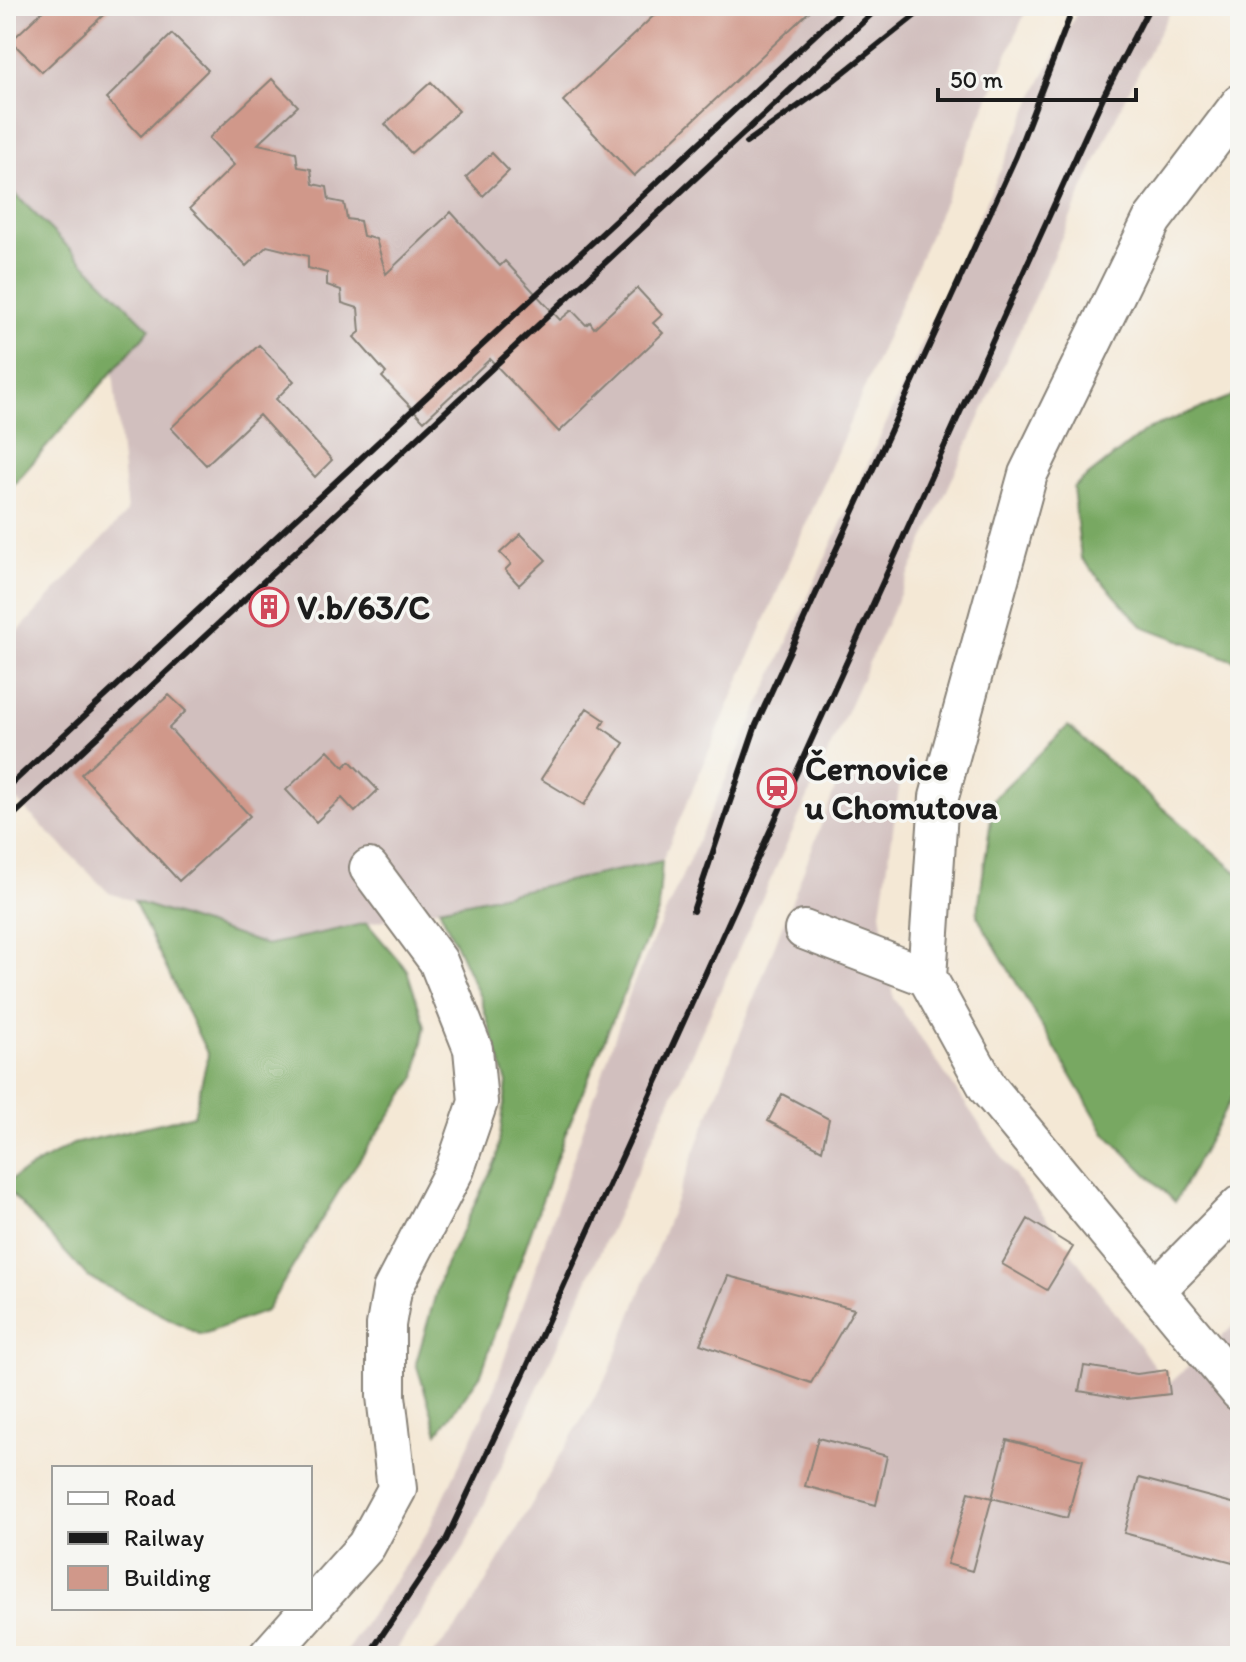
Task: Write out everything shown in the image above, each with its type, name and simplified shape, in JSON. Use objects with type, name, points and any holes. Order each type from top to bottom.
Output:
[{"type":"street","points":[[1240,104],[1152,220],[1028,474],[939,797],[927,977],[988,1088],[1240,1392]]},
{"type":"street","points":[[312,1607],[366,1546],[397,1489],[386,1396],[386,1325],[392,1290],[455,1169],[478,1102],[473,1049],[438,961],[369,868]]},
{"type":"street","points":[[804,930],[927,977]]},
{"type":"street","points":[[1156,1290],[1240,1205]]},
{"type":"street","points":[[268,1656],[309,1610]]},
{"type":"shaded area","points":[[6,6],[1028,6],[662,861],[266,945],[109,893],[6,790],[6,645],[127,512],[113,372],[150,329],[6,185]]},
{"type":"shaded area","points":[[1080,6],[1173,6],[1122,104],[463,1550],[392,1656],[343,1656],[428,1531],[492,1395],[632,987],[1038,87]]},
{"type":"shaded area","points":[[839,779],[900,781],[881,912],[894,999],[1010,1169],[1168,1385],[1240,1320],[1240,1656],[431,1656],[464,1619],[609,1373]]},
{"type":"green space","points":[[6,185],[150,329],[6,493]]},
{"type":"green space","points":[[1240,393],[1240,663],[1142,626],[1081,558],[1073,488],[1148,429]]},
{"type":"green space","points":[[1068,726],[1240,875],[1240,1083],[1175,1202],[1105,1133],[977,916],[994,798]]},
{"type":"green space","points":[[662,861],[658,912],[566,1132],[481,1374],[438,1433],[416,1363],[442,1272],[497,1158],[507,1083],[480,997],[439,908]]},
{"type":"green space","points":[[134,901],[266,945],[367,923],[407,970],[425,1026],[416,1077],[345,1181],[266,1311],[201,1335],[88,1277],[6,1188],[6,1182],[73,1144],[194,1115],[208,1055]]},
{"type":"building","points":[[48,6],[113,6],[42,72],[11,41]]},
{"type":"building","points":[[664,6],[815,6],[634,176],[563,101]]},
{"type":"building","points":[[172,34],[208,70],[141,136],[106,99]]},
{"type":"building","points":[[272,79],[298,106],[258,144],[296,152],[298,167],[311,169],[313,184],[327,187],[329,200],[344,203],[347,219],[360,221],[363,236],[376,239],[386,274],[451,212],[500,266],[505,261],[560,320],[572,310],[586,325],[590,322],[594,328],[637,288],[662,315],[653,323],[663,333],[559,432],[490,359],[424,421],[382,377],[386,373],[354,337],[360,332],[358,308],[342,303],[341,290],[327,285],[327,273],[308,268],[308,256],[267,246],[246,266],[190,208],[234,165],[209,138]]},
{"type":"building","points":[[431,82],[459,111],[411,153],[385,124]]},
{"type":"building","points":[[492,153],[509,171],[483,196],[466,177]]},
{"type":"building","points":[[259,345],[294,381],[276,399],[332,460],[315,477],[259,415],[206,465],[171,428]]},
{"type":"building","points":[[521,534],[546,560],[519,585],[505,570],[511,564],[500,553]]},
{"type":"building","points":[[169,695],[186,711],[169,728],[250,816],[179,881],[81,774]]},
{"type":"building","points":[[587,708],[605,720],[601,727],[624,743],[584,805],[541,779]]},
{"type":"building","points":[[328,750],[344,767],[350,761],[378,790],[355,812],[342,798],[316,822],[286,790]]},
{"type":"building","points":[[782,1094],[829,1119],[822,1150],[768,1121]]},
{"type":"building","points":[[1028,1219],[1073,1247],[1047,1290],[1002,1264]]},
{"type":"building","points":[[728,1276],[854,1309],[811,1383],[700,1344]]},
{"type":"building","points":[[1084,1366],[1137,1374],[1167,1370],[1170,1394],[1126,1399],[1079,1391]]},
{"type":"building","points":[[818,1438],[887,1456],[876,1505],[805,1486]]},
{"type":"building","points":[[1007,1440],[1083,1460],[1067,1518],[992,1498]]},
{"type":"building","points":[[1139,1478],[1240,1505],[1240,1564],[1124,1533]]},
{"type":"building","points":[[969,1492],[992,1498],[972,1571],[947,1564]]},
{"type":"railway","points":[[6,789],[846,6]]},
{"type":"railway","points":[[6,822],[880,6]]},
{"type":"railway","points":[[746,143],[824,88],[927,6]]},
{"type":"railway","points":[[693,911],[756,725],[1016,156],[1074,6]]},
{"type":"railway","points":[[368,1656],[446,1540],[1104,95],[1150,6]]},
{"type":"place","name":"V.b/63/C","points":[[269,607]]},
{"type":"place","name":"Černovice u Chomutova","points":[[777,788]]}]
